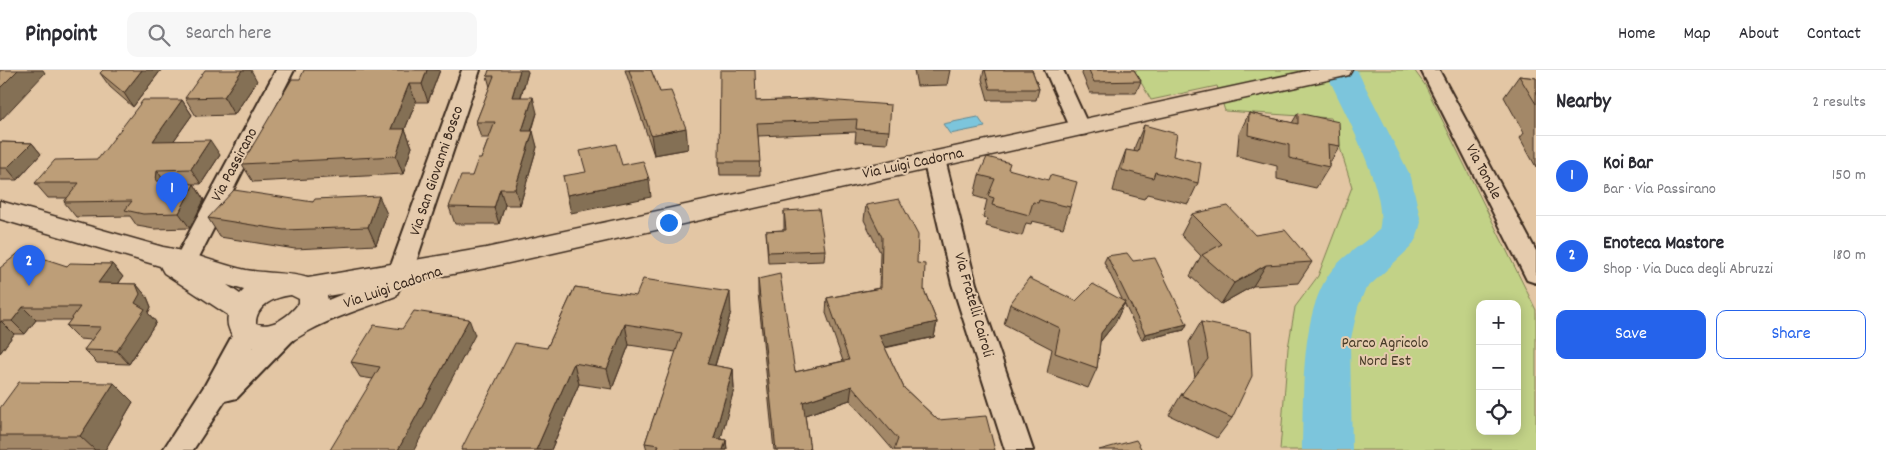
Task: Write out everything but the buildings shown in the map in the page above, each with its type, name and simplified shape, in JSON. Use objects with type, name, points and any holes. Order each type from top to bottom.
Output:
[{"type":"street","name":"Via Passirano","points":[[175,259],[285,70]]},
{"type":"street","name":"Via San Giovanni Bosco","points":[[401,271],[471,70]]},
{"type":"street","points":[[1054,70],[1080,129]]},
{"type":"street","name":"Via Tonale","points":[[1430,70],[1536,274]]},
{"type":"street","name":"Via Luigi Cadorna","points":[[293,287],[486,258],[934,159],[1080,129],[1335,71]]},
{"type":"street","name":"Via Fratelli Cairoli","points":[[934,159],[964,284],[1019,450]]},
{"type":"street","points":[[0,210],[175,259],[244,280],[293,287],[313,300],[308,315],[294,327],[264,337],[244,322],[175,259]]},
{"type":"street","name":"Via Luigi Cadorna","points":[[197,423],[247,368],[294,327],[375,291],[486,258]]},
{"type":"street","points":[[244,322],[257,295],[293,287]]},
{"type":"street","name":"Via Luigi Cadorna","points":[[177,450],[197,423],[227,373],[244,322]]},
{"type":"green space","name":"Parco Agricolo Nord Est","points":[[1134,70],[1414,70],[1425,85],[1536,310],[1536,450],[1280,450],[1288,348],[1295,307],[1318,276],[1352,187],[1331,118],[1225,111],[1217,86],[1151,100]]},
{"type":"water","points":[[978,117],[985,127],[950,134],[943,124]]},
{"type":"waterway","points":[[1327,450],[1328,343],[1336,307],[1347,281],[1397,237],[1401,222],[1392,177],[1341,70]]},
{"type":"place","name":"Koi Bar","points":[[172,213]]},
{"type":"place","name":"Enoteca Mastore","points":[[29,286]]}]
